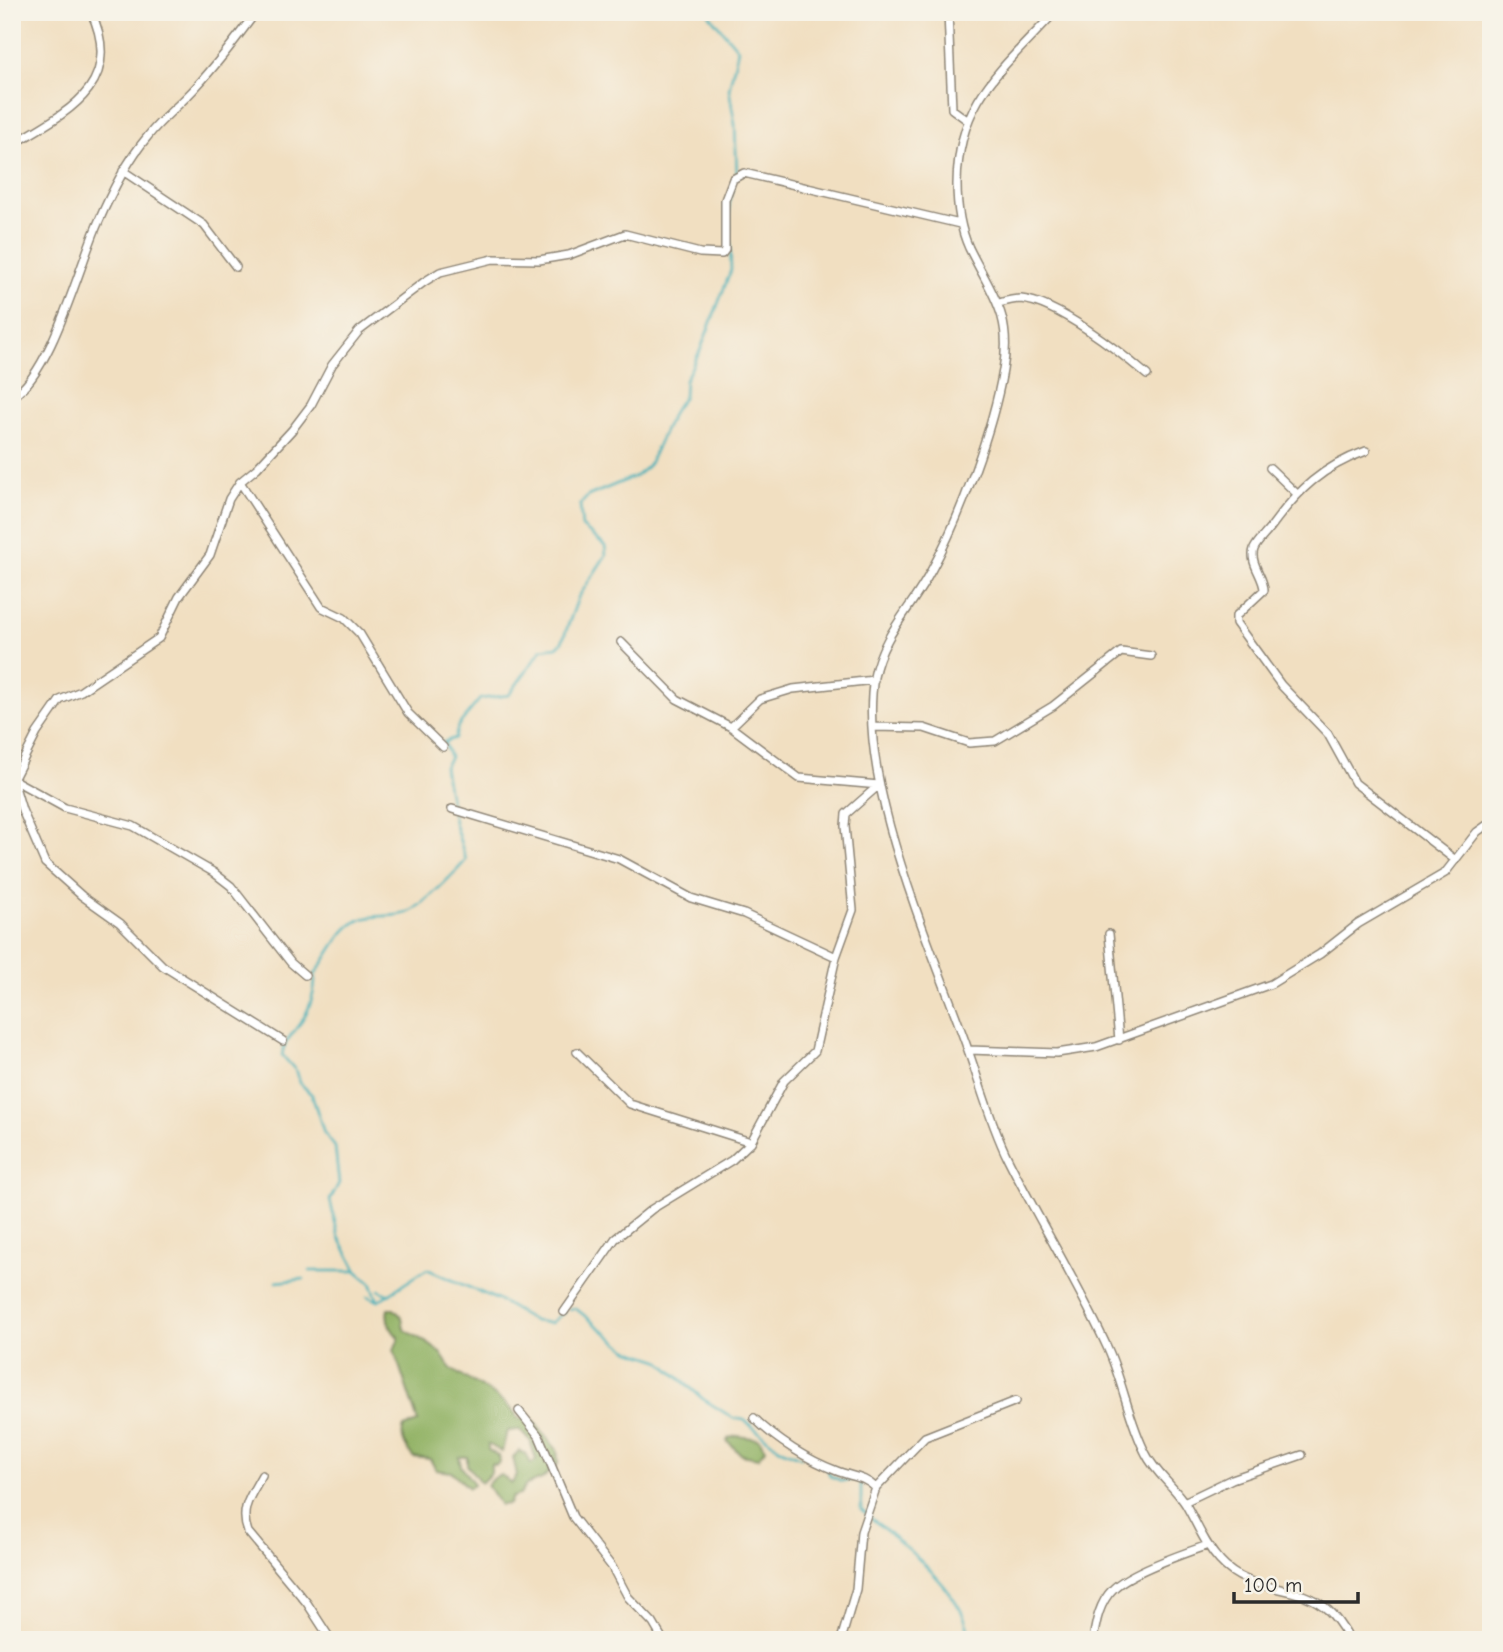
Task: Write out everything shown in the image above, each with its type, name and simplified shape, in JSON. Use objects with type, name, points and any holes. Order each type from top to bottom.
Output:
[{"type":"street","points":[[12,145],[77,105],[88,94],[103,51],[99,28],[91,12]]},
{"type":"street","points":[[12,397],[32,381],[60,323],[81,262],[123,171],[148,135],[197,86],[256,12]]},
{"type":"street","points":[[948,12],[953,109],[967,120]]},
{"type":"street","points":[[1055,12],[983,91],[967,120],[958,157],[960,224],[969,248],[999,303],[1005,322],[1003,374],[950,536],[927,580],[882,647],[874,680],[873,727],[879,785],[901,862],[1006,1155],[1108,1350],[1147,1457],[1184,1502],[1208,1545],[1234,1574],[1257,1586],[1311,1598],[1328,1610],[1350,1640]]},
{"type":"street","points":[[123,171],[204,225],[236,267]]},
{"type":"street","points":[[283,1041],[163,966],[120,923],[82,896],[46,863],[22,810],[13,780],[37,733],[60,700],[81,691],[145,650],[165,631],[179,597],[209,555],[229,499],[240,482],[257,468],[292,430],[310,405],[332,365],[359,331],[440,272],[503,257],[539,260],[569,255],[625,234],[700,253],[722,254],[725,250],[725,200],[733,179],[744,173],[960,224]]},
{"type":"street","points":[[999,303],[1021,299],[1054,310],[1115,347],[1147,375]]},
{"type":"street","points":[[1366,451],[1338,461],[1296,493],[1254,550],[1254,562],[1264,580],[1265,590],[1242,608],[1236,617],[1236,623],[1281,685],[1328,734],[1355,783],[1454,859]]},
{"type":"street","points":[[1270,468],[1296,493]]},
{"type":"street","points":[[240,482],[321,607],[344,618],[360,634],[408,713],[443,747]]},
{"type":"street","points":[[621,642],[677,699],[731,727],[799,778],[879,785]]},
{"type":"street","points":[[873,727],[924,728],[969,743],[995,741],[1053,706],[1121,652],[1151,656]]},
{"type":"street","points":[[731,727],[760,699],[793,689],[874,680]]},
{"type":"street","points":[[13,780],[65,808],[133,826],[213,872],[231,886],[284,954],[304,975]]},
{"type":"street","points":[[564,1312],[615,1239],[652,1209],[732,1160],[751,1142],[784,1081],[815,1051],[836,957],[853,910],[846,814],[879,785]]},
{"type":"street","points":[[452,808],[619,859],[691,898],[744,914],[836,957]]},
{"type":"street","points":[[969,1050],[1056,1053],[1119,1040],[1271,984],[1320,954],[1358,924],[1445,873],[1477,832],[1491,822]]},
{"type":"street","points":[[1109,934],[1119,1040]]},
{"type":"street","points":[[577,1052],[630,1104],[751,1142]]},
{"type":"street","points":[[841,1640],[856,1589],[861,1532],[876,1488],[925,1437],[1016,1401]]},
{"type":"street","points":[[519,1411],[539,1436],[573,1517],[612,1567],[628,1597],[653,1623],[663,1640]]},
{"type":"street","points":[[754,1418],[768,1432],[811,1458],[837,1471],[866,1478],[876,1488]]},
{"type":"street","points":[[1184,1502],[1231,1479],[1302,1455]]},
{"type":"street","points":[[262,1475],[243,1508],[248,1532],[307,1603],[331,1640]]},
{"type":"street","points":[[1093,1640],[1098,1613],[1113,1588],[1168,1559],[1208,1545]]},
{"type":"green space","points":[[388,1309],[394,1309],[402,1317],[404,1329],[437,1350],[454,1371],[498,1398],[519,1419],[531,1418],[557,1450],[558,1464],[542,1479],[526,1485],[520,1495],[512,1497],[509,1504],[500,1505],[487,1485],[493,1478],[501,1475],[512,1483],[517,1475],[513,1457],[519,1451],[526,1454],[531,1464],[536,1460],[530,1440],[520,1430],[507,1431],[502,1452],[488,1444],[488,1450],[499,1456],[500,1462],[491,1464],[491,1473],[481,1483],[467,1465],[467,1457],[459,1457],[461,1466],[474,1484],[469,1488],[452,1472],[436,1470],[430,1459],[413,1457],[402,1435],[404,1427],[418,1422],[394,1350],[399,1338],[389,1325]]},
{"type":"green space","points":[[738,1436],[759,1439],[765,1449],[758,1458],[742,1455],[727,1441]]},
{"type":"waterway","points":[[707,12],[738,49],[729,89],[735,124],[737,175]]},
{"type":"waterway","points":[[564,1312],[551,1323],[534,1321],[498,1300],[427,1269],[378,1301],[371,1283],[357,1271],[338,1235],[330,1200],[339,1183],[335,1147],[324,1133],[312,1095],[300,1083],[297,1072],[282,1055],[286,1043],[308,1008],[315,974],[345,931],[363,919],[407,913],[438,889],[466,860],[454,822],[444,767],[450,757],[444,742],[455,738],[458,726],[480,699],[509,695],[542,649],[557,647],[562,642],[578,598],[606,555],[605,546],[582,527],[580,505],[588,496],[636,476],[648,466],[674,410],[684,396],[685,380],[700,351],[731,270],[729,205],[733,188]]},
{"type":"waterway","points":[[310,1271],[356,1271]]},
{"type":"waterway","points":[[276,1282],[304,1279]]},
{"type":"waterway","points":[[379,1290],[389,1295]]},
{"type":"waterway","points":[[368,1296],[378,1301]]},
{"type":"waterway","points":[[570,1309],[575,1308],[628,1350],[659,1360],[703,1399],[733,1418],[744,1420],[779,1448],[801,1457]]},
{"type":"waterway","points":[[828,1470],[830,1476],[842,1481],[857,1479],[861,1482],[861,1510],[910,1551],[944,1586],[966,1622],[969,1640]]}]
